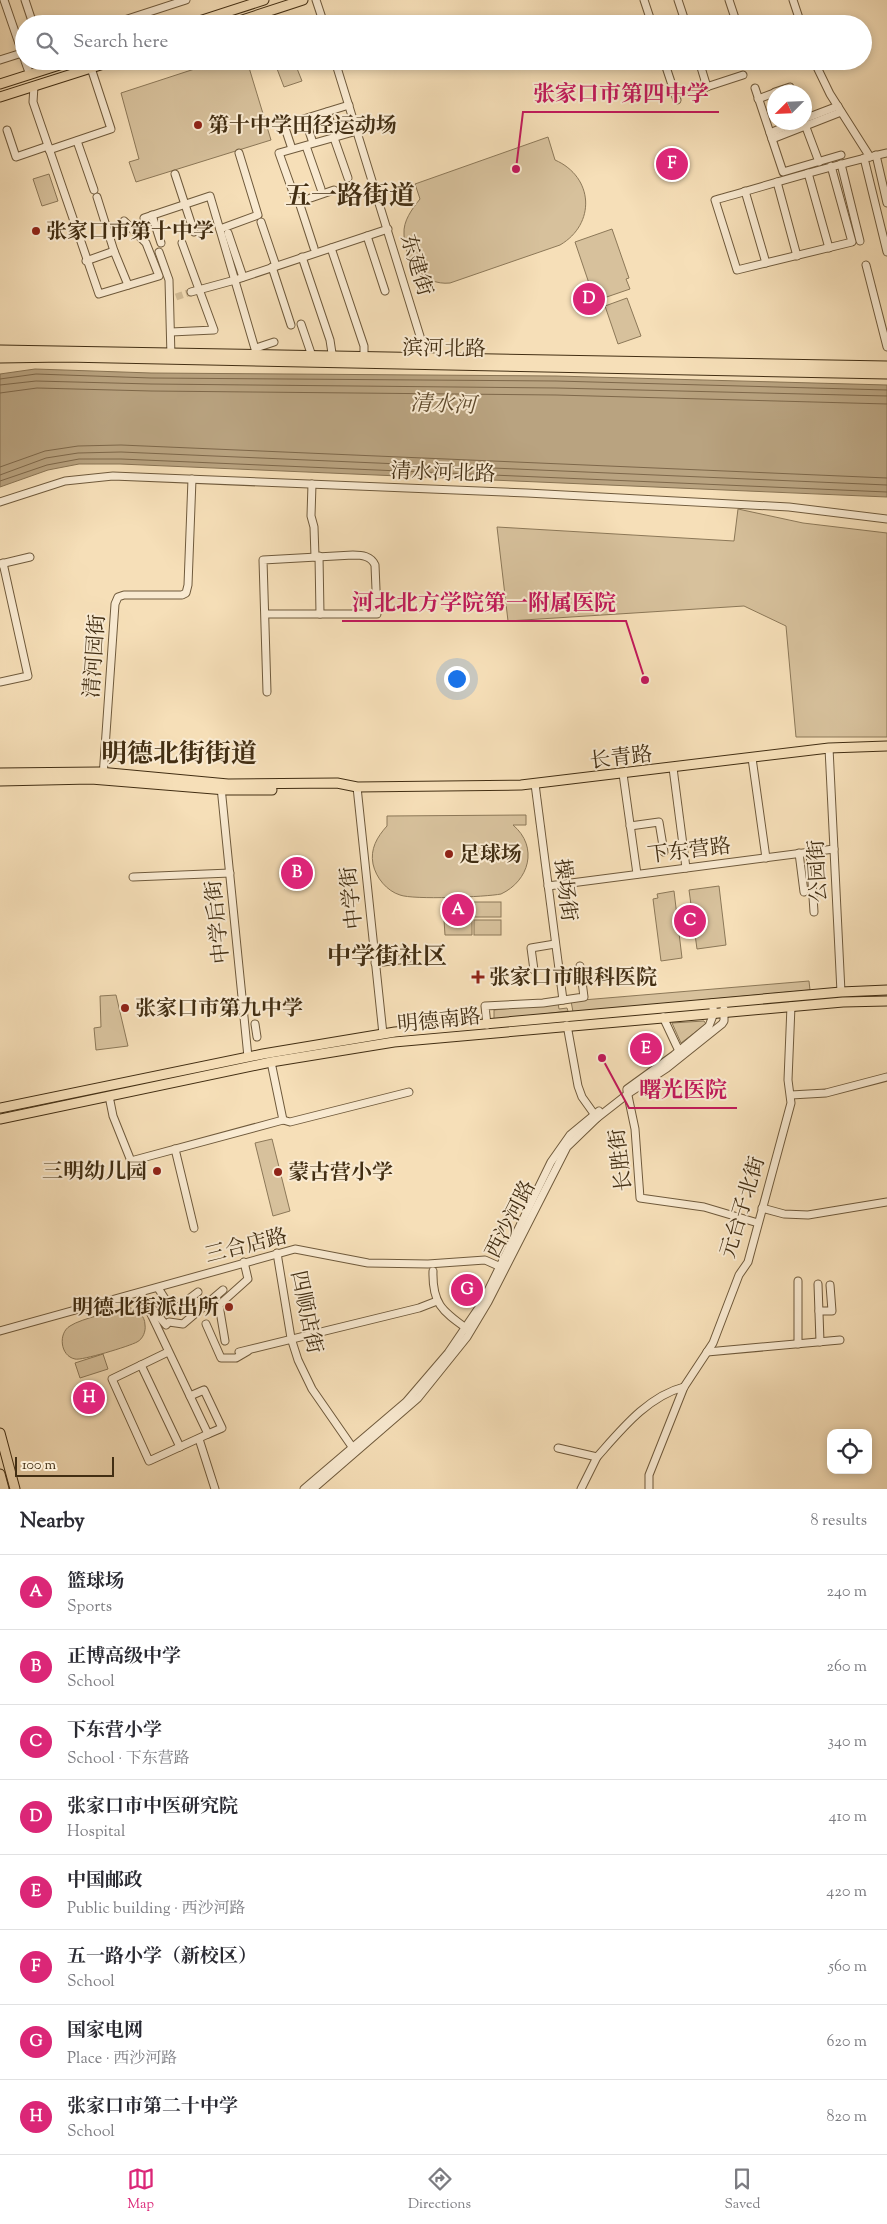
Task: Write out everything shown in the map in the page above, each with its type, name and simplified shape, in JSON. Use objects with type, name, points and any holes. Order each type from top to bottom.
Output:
[{"type":"main road","points":[[218,15],[264,0]]},
{"type":"main road","points":[[257,15],[303,0]]},
{"type":"main road","points":[[0,84],[45,70]]},
{"type":"main road","points":[[0,97],[85,70]]},
{"type":"main road","points":[[30,75],[34,86]]},
{"type":"main road","name":"滨河北路","points":[[0,350],[171,357]]},
{"type":"main road","name":"滨河北路","points":[[0,358],[257,355],[333,360],[887,374]]},
{"type":"main road","name":"滨河北路","points":[[428,362],[887,366]]},
{"type":"main road","name":"长青路","points":[[0,773],[103,776],[221,786],[337,783],[358,787],[534,784],[830,748],[887,746]]},
{"type":"main road","name":"长青路","points":[[0,781],[103,776]]},
{"type":"main road","name":"明德南路","points":[[1,1107],[248,1057],[267,1060],[394,1042],[425,1034],[487,1025],[712,1003],[887,990]]},
{"type":"main road","name":"明德南路","points":[[2,1119],[383,1034],[425,1034],[567,1025],[791,1006],[887,1001]]},
{"type":"main road","points":[[1,1107],[2,1119]]},
{"type":"main road","points":[[0,1432],[16,1489]]},
{"type":"main road","points":[[0,1474],[4,1489]]},
{"type":"street","points":[[4,0],[15,28]]},
{"type":"street","points":[[25,0],[30,15]]},
{"type":"street","points":[[140,15],[186,0]]},
{"type":"street","points":[[316,0],[321,15]]},
{"type":"street","points":[[644,0],[649,15]]},
{"type":"street","points":[[678,0],[683,15]]},
{"type":"street","points":[[729,0],[734,15]]},
{"type":"street","points":[[793,0],[798,15]]},
{"type":"street","points":[[0,60],[15,58]]},
{"type":"street","points":[[28,70],[30,75]]},
{"type":"street","points":[[7,130],[16,157],[111,129],[92,70]]},
{"type":"street","name":"东建街","points":[[339,70],[428,362]]},
{"type":"street","points":[[667,70],[677,100]]},
{"type":"street","points":[[702,70],[707,87]]},
{"type":"street","points":[[818,70],[870,157],[887,203]]},
{"type":"street","points":[[691,92],[743,75]]},
{"type":"street","points":[[34,86],[33,102],[86,261],[99,294],[159,276],[146,243],[124,221]]},
{"type":"street","points":[[755,88],[783,172],[841,155]]},
{"type":"street","points":[[758,99],[767,96]]},
{"type":"street","points":[[291,146],[284,126],[349,105]]},
{"type":"street","points":[[812,120],[840,109]]},
{"type":"street","points":[[327,112],[348,178]]},
{"type":"street","points":[[306,119],[312,140]]},
{"type":"street","points":[[771,136],[782,130]]},
{"type":"street","points":[[771,136],[786,130]]},
{"type":"street","points":[[807,130],[818,162]]},
{"type":"street","points":[[295,198],[279,153],[306,146],[334,135],[357,131]]},
{"type":"street","points":[[77,140],[114,252],[128,285]]},
{"type":"street","points":[[306,146],[321,188]]},
{"type":"street","points":[[220,229],[258,215],[239,153]]},
{"type":"street","points":[[832,166],[852,242],[737,270],[715,200],[832,166],[887,153]]},
{"type":"street","points":[[870,157],[887,252]]},
{"type":"street","points":[[841,164],[860,241]]},
{"type":"street","points":[[808,173],[829,248]]},
{"type":"street","points":[[175,174],[194,232]]},
{"type":"street","points":[[777,182],[797,256]]},
{"type":"street","points":[[314,248],[299,202],[334,190]]},
{"type":"street","points":[[745,191],[766,263]]},
{"type":"street","points":[[144,218],[210,196],[257,355],[274,342]]},
{"type":"street","points":[[152,215],[161,243]]},
{"type":"street","points":[[261,222],[291,325]]},
{"type":"street","points":[[191,292],[235,280],[388,229]]},
{"type":"street","points":[[228,233],[243,277]]},
{"type":"street","points":[[367,236],[385,291]]},
{"type":"street","points":[[171,332],[214,330],[182,243]]},
{"type":"street","points":[[331,248],[364,346],[364,360]]},
{"type":"street","points":[[86,261],[114,252]]},
{"type":"street","points":[[159,252],[173,298],[171,357]]},
{"type":"street","points":[[302,257],[333,360]]},
{"type":"street","points":[[866,264],[887,347]]},
{"type":"street","points":[[301,324],[313,359]]},
{"type":"street","name":"清水河北路","points":[[0,502],[43,487],[86,477],[113,476],[789,506],[887,519]]},
{"type":"street","name":"清河园街","points":[[103,776],[118,597],[124,595],[182,595],[186,592],[188,585],[192,479]]},
{"type":"street","points":[[312,484],[311,516],[317,557],[320,614]]},
{"type":"street","points":[[265,614],[377,614],[376,571],[372,560],[367,557],[353,555],[263,560],[267,692]]},
{"type":"street","points":[[0,682],[28,676],[1,564],[30,558]]},
{"type":"street","name":"公园街","points":[[830,748],[841,992]]},
{"type":"street","points":[[752,758],[766,858]]},
{"type":"street","points":[[673,768],[686,868]]},
{"type":"street","points":[[622,774],[637,874]]},
{"type":"street","name":"操场街","points":[[534,784],[563,1000]]},
{"type":"street","name":"中学后街","points":[[221,786],[242,973],[248,1057]]},
{"type":"street","name":"中学街","points":[[358,787],[383,1034]]},
{"type":"street","points":[[630,826],[659,822],[664,852]]},
{"type":"street","name":"下东营路","points":[[548,886],[834,849]]},
{"type":"street","points":[[810,852],[814,912]]},
{"type":"street","points":[[799,853],[804,892]]},
{"type":"street","points":[[133,877],[230,873]]},
{"type":"street","points":[[534,970],[531,948],[555,944]]},
{"type":"street","points":[[242,953],[242,973],[246,993]]},
{"type":"street","points":[[375,963],[408,959]]},
{"type":"street","points":[[487,1025],[485,1006],[584,997],[580,966]]},
{"type":"street","points":[[724,1002],[725,1012]]},
{"type":"street","points":[[712,1003],[714,1013]]},
{"type":"street","name":"元台子北街","points":[[649,1489],[649,1475],[684,1387],[713,1343],[739,1274],[748,1262],[791,1103],[788,1080],[791,1006]]},
{"type":"street","name":"西沙河路","points":[[628,1091],[667,1068],[722,1024],[725,1012]]},
{"type":"street","name":"西沙河路","points":[[304,1489],[412,1404],[435,1379],[467,1337],[488,1302],[502,1267],[551,1162],[570,1136],[709,1026],[714,1013]]},
{"type":"street","points":[[663,1017],[679,1051]]},
{"type":"street","points":[[567,1025],[578,1086],[582,1097],[596,1116]]},
{"type":"street","points":[[246,1031],[256,1030]]},
{"type":"street","points":[[267,1060],[283,1120]]},
{"type":"street","points":[[791,1095],[826,1093],[887,1077]]},
{"type":"street","name":"长胜街","points":[[628,1091],[635,1130],[640,1198],[704,1207],[758,1223]]},
{"type":"street","points":[[109,1096],[113,1116],[131,1161],[283,1120],[290,1122],[409,1092]]},
{"type":"street","points":[[175,1149],[194,1228]]},
{"type":"street","points":[[762,1208],[784,1214],[808,1215],[887,1202]]},
{"type":"street","name":"三合店路","points":[[0,1331],[295,1249],[368,1263],[428,1264],[485,1260],[502,1267]]},
{"type":"street","name":"四顺店街","points":[[276,1253],[291,1338],[298,1360],[312,1389],[354,1450]]},
{"type":"street","points":[[225,1341],[219,1305],[248,1279],[244,1262]]},
{"type":"street","name":"西沙河路","points":[[313,1489],[406,1402],[429,1376],[466,1328],[502,1267]]},
{"type":"street","points":[[433,1271],[432,1285],[437,1300],[444,1312],[466,1328]]},
{"type":"street","points":[[798,1281],[798,1344]]},
{"type":"street","points":[[818,1284],[820,1342]]},
{"type":"street","points":[[819,1311],[832,1311],[830,1285]]},
{"type":"street","points":[[158,1288],[169,1305],[178,1307],[198,1292]]},
{"type":"street","points":[[141,1293],[158,1322],[166,1325],[169,1322],[183,1324],[223,1290]]},
{"type":"street","points":[[239,1352],[419,1308],[437,1300]]},
{"type":"street","points":[[149,1305],[158,1322],[168,1352],[208,1434]]},
{"type":"street","points":[[206,1324],[221,1358],[236,1358],[245,1354],[251,1348]]},
{"type":"street","points":[[707,1352],[840,1340]]},
{"type":"street","points":[[168,1352],[112,1379],[149,1461],[222,1428],[204,1390],[190,1396]]},
{"type":"street","points":[[141,1365],[180,1447]]},
{"type":"street","points":[[581,1489],[596,1456],[637,1414],[657,1400],[684,1387]]},
{"type":"street","points":[[199,1438],[215,1489]]},
{"type":"street","points":[[558,1448],[596,1456]]},
{"type":"shaded area","name":"第十中学田径运动场","points":[[191,70],[250,70],[271,140],[136,182],[129,162],[139,159],[121,93]]},
{"type":"shaded area","points":[[277,70],[298,70],[302,81],[284,87]]},
{"type":"shaded area","points":[[548,137],[555,160],[568,168],[577,178],[583,189],[586,201],[585,213],[580,225],[572,236],[560,245],[450,283],[440,283],[424,276],[411,262],[407,253],[404,234],[411,211],[420,199],[415,184]]},
{"type":"shaded area","points":[[49,174],[58,201],[42,206],[33,179]]},
{"type":"shaded area","points":[[612,229],[629,278],[626,279],[630,289],[595,301],[575,242]]},
{"type":"shaded area","points":[[627,298],[641,336],[618,344],[605,306]]},
{"type":"shaded area","points":[[738,509],[803,523],[887,533],[887,737],[796,737],[786,626],[744,606],[508,621],[497,527],[734,541]]},
{"type":"shaded area","points":[[526,815],[526,825],[513,825],[526,843],[527,863],[518,881],[501,894],[450,898],[407,897],[395,893],[387,887],[379,879],[374,869],[372,859],[373,848],[380,834],[387,826],[387,816]]},
{"type":"shaded area","points":[[719,886],[726,945],[697,949],[689,890]]},
{"type":"shaded area","points":[[674,891],[682,958],[661,961],[653,899],[658,898],[657,894]]},
{"type":"shaded area","points":[[444,902],[472,902],[472,917],[444,918]]},
{"type":"shaded area","points":[[474,902],[501,902],[501,917],[474,917]]},
{"type":"shaded area","points":[[444,920],[472,920],[472,935],[445,935]]},
{"type":"shaded area","points":[[474,920],[501,920],[501,935],[474,935]]},
{"type":"shaded area","points":[[809,981],[810,990],[573,1012],[571,1001]]},
{"type":"shaded area","points":[[116,995],[128,1046],[96,1050],[94,1028],[101,1027],[100,996]]},
{"type":"shaded area","points":[[558,1003],[559,1009],[567,1008],[568,1011],[494,1020],[494,1010]]},
{"type":"shaded area","points":[[704,1021],[706,1024],[681,1043],[672,1023]]},
{"type":"shaded area","points":[[272,1139],[290,1211],[273,1216],[255,1143]]},
{"type":"shaded area","points":[[128,1307],[140,1313],[145,1321],[144,1332],[139,1341],[116,1350],[86,1358],[75,1359],[66,1354],[62,1339],[66,1329],[75,1323]]},
{"type":"shaded area","points":[[103,1354],[108,1369],[80,1378],[75,1363]]},
{"type":"water","name":"清水河","points":[[35,369],[151,373],[556,376],[887,385],[887,497],[120,464],[79,464],[48,470],[0,487],[0,374]]},
{"type":"tunnel","points":[[176,297],[191,292]]},
{"type":"place","name":"第十中学田径运动场","points":[[198,125]]},
{"type":"place","name":"五一路小学（新校区）","points":[[672,164]]},
{"type":"place","name":"张家口市第四中学","points":[[516,169]]},
{"type":"place","name":"张家口市第十中学","points":[[36,231]]},
{"type":"place","name":"张家口市中医研究院","points":[[589,299]]},
{"type":"place","name":"河北北方学院第一附属医院","points":[[645,680]]},
{"type":"place","name":"足球场","points":[[449,854]]},
{"type":"place","name":"正博高级中学","points":[[297,873]]},
{"type":"place","name":"篮球场","points":[[458,910]]},
{"type":"place","name":"下东营小学","points":[[690,921]]},
{"type":"place","name":"张家口市眼科医院","points":[[478,977]]},
{"type":"place","name":"张家口市第九中学","points":[[125,1008]]},
{"type":"place","name":"中国邮政","points":[[646,1049]]},
{"type":"place","name":"曙光医院","points":[[602,1058]]},
{"type":"place","name":"三明幼儿园","points":[[157,1171]]},
{"type":"place","name":"蒙古营小学","points":[[278,1172]]},
{"type":"place","name":"国家电网","points":[[467,1290]]},
{"type":"place","name":"明德北街派出所","points":[[229,1307]]},
{"type":"place","name":"张家口市第二十中学","points":[[89,1398]]},
{"type":"district","name":"五一路街道","points":[[350,195]]},
{"type":"district","name":"明德北街街道","points":[[179,753]]},
{"type":"district","name":"中学街社区","points":[[387,956]]}]
